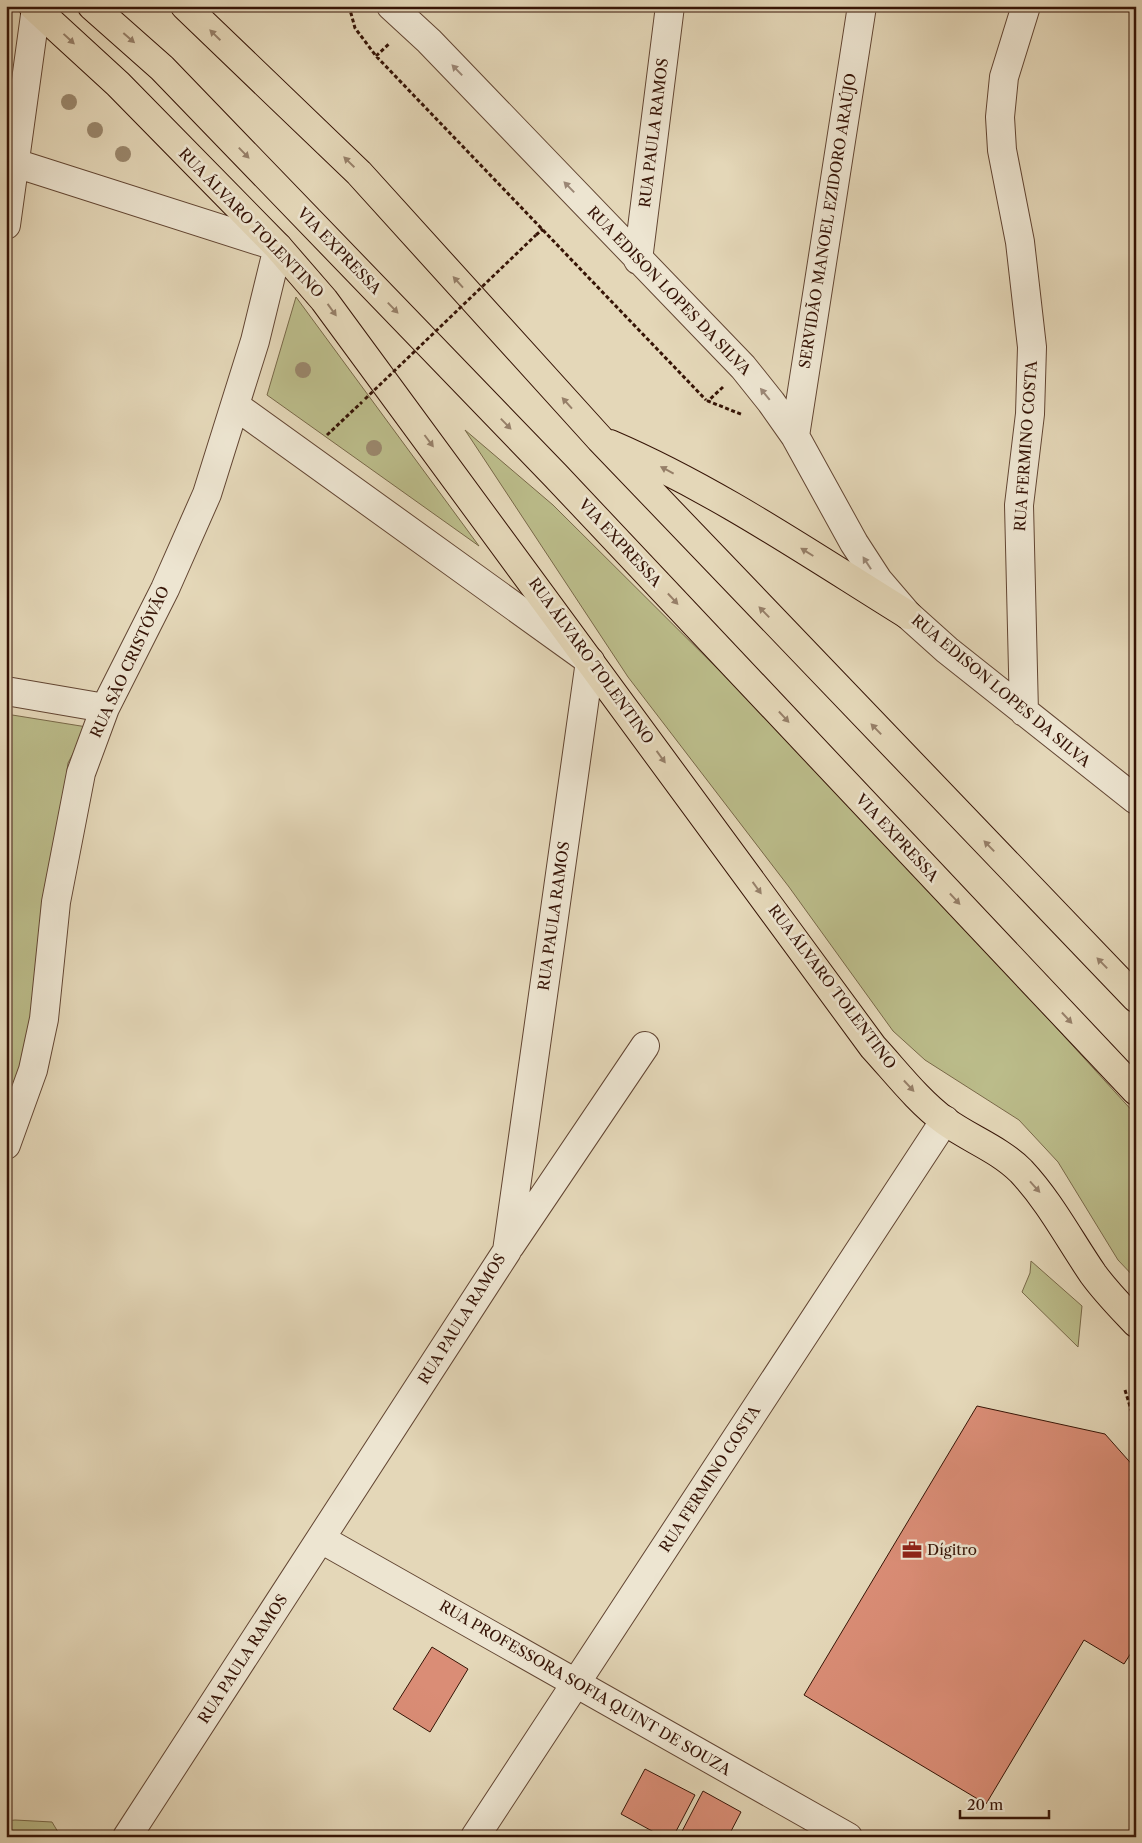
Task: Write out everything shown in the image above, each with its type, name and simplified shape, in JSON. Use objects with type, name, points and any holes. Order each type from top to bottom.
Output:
[{"type":"main road","name":"VIA EXPRESSA","points":[[92,6],[162,68],[555,475],[1136,1091]]},
{"type":"main road","points":[[185,6],[359,172],[600,439],[1136,998]]},
{"type":"main road","name":"RUA ÁLVARO TOLENTINO","points":[[34,7],[118,84],[278,247],[324,300],[873,1047],[914,1091],[945,1120],[985,1143],[1014,1164],[1040,1191],[1094,1275],[1114,1301],[1136,1323]]},
{"type":"main road","points":[[600,439],[704,489],[908,614]]},
{"type":"street","name":"RUA EDISON LOPES DA SILVA","points":[[391,6],[429,41],[638,260],[715,335],[744,367],[794,436],[854,542],[878,580],[908,614],[946,650],[1136,800]]},
{"type":"street","name":"RUA PAULA RAMOS","points":[[638,260],[670,6]]},
{"type":"street","name":"SERVIDÃO MANOEL EZIDORO ARAÚJO","points":[[794,436],[862,6]]},
{"type":"street","name":"RUA FERMINO COSTA","points":[[1024,712],[1019,505],[1030,414],[1032,347],[1020,242],[1002,150],[1000,117],[1004,77],[1026,6]]},
{"type":"street","points":[[6,225],[34,7]]},
{"type":"street","points":[[15,163],[278,247]]},
{"type":"street","name":"RUA SÃO CRISTÓVÃO","points":[[6,1145],[33,1070],[44,1019],[56,902],[81,773],[105,708],[165,589],[207,494],[255,341],[278,247]]},
{"type":"street","points":[[236,406],[590,661]]},
{"type":"street","name":"RUA PAULA RAMOS","points":[[127,1837],[507,1251],[590,661]]},
{"type":"street","points":[[6,691],[105,708]]},
{"type":"street","points":[[507,1251],[645,1046]]},
{"type":"street","name":"RUA FERMINO COSTA","points":[[475,1837],[945,1120]]},
{"type":"street","name":"RUA PROFESSORA SOFIA QUINT DE SOUZA","points":[[321,1539],[848,1837]]},
{"type":"path","points":[[349,6],[355,28],[376,56],[706,400]]},
{"type":"path","points":[[305,456],[542,229]]},
{"type":"path","points":[[1126,1390],[1136,1426]]},
{"type":"green space","points":[[296,297],[479,546],[267,395]]},
{"type":"green space","points":[[465,430],[553,505],[755,706],[990,955],[1136,1115],[1136,1279],[1118,1260],[1058,1162],[1019,1120],[925,1060],[893,1031],[789,887],[628,677]]},
{"type":"green space","points":[[6,714],[87,727],[68,763],[34,1038],[6,1114]]},
{"type":"green space","points":[[1031,1261],[1082,1306],[1078,1347],[1022,1292],[1030,1273]]},
{"type":"green space","points":[[6,1821],[52,1822],[61,1837],[6,1837]]},
{"type":"building","points":[[977,1406],[1105,1434],[1136,1469],[1136,1645],[1124,1664],[1084,1640],[986,1804],[804,1695]]},
{"type":"building","points":[[432,1647],[468,1669],[430,1732],[393,1709]]},
{"type":"building","points":[[645,1769],[695,1795],[673,1837],[663,1837],[621,1814]]},
{"type":"building","points":[[703,1791],[741,1812],[728,1837],[679,1837]]},
{"type":"place","name":"Dígitro","points":[[912,1550]]}]
